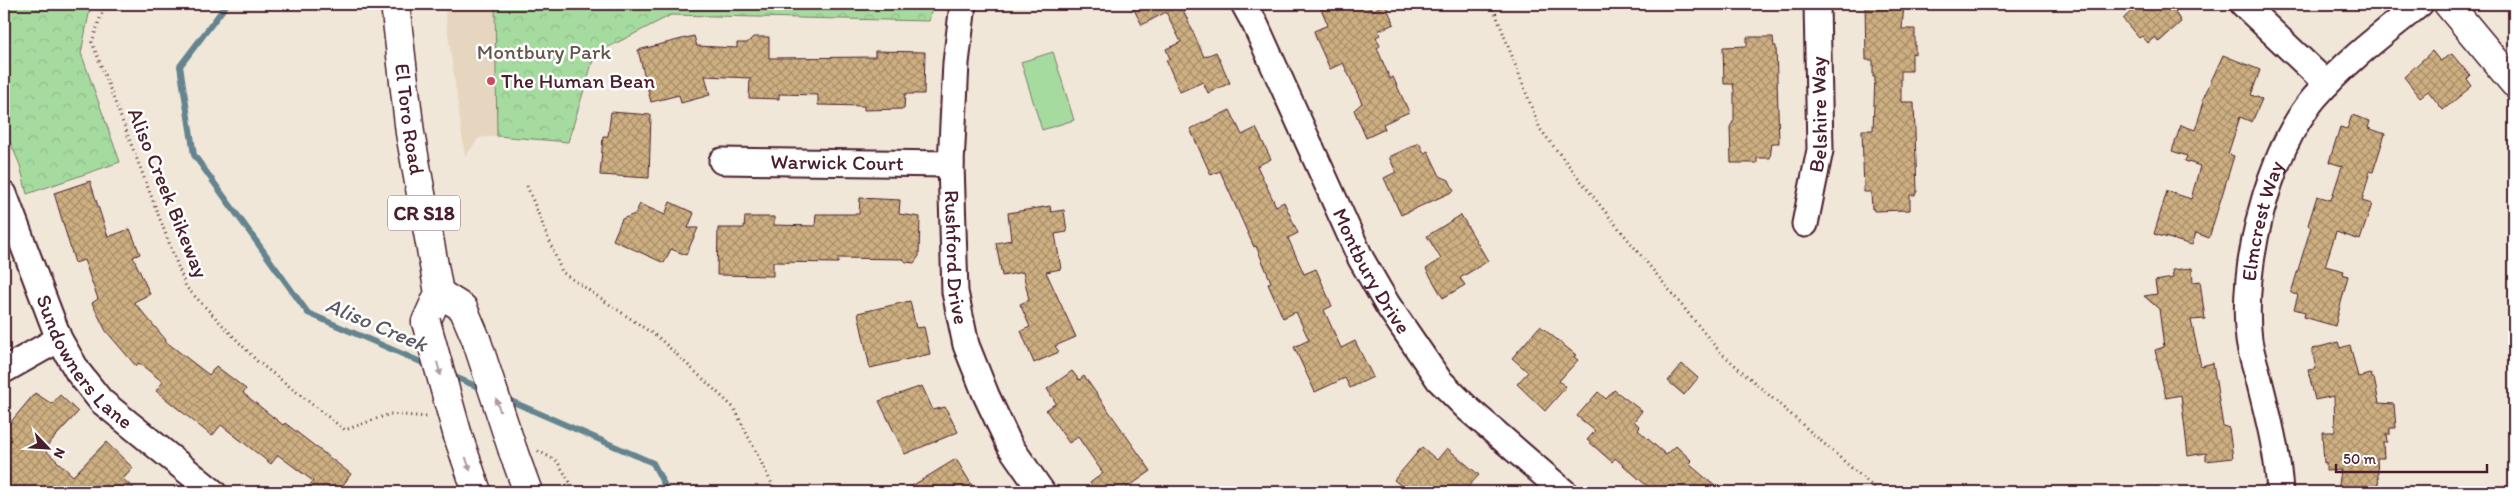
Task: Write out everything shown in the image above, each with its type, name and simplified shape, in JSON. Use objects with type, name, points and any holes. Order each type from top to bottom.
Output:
[{"type":"main road","name":"El Toro Road","points":[[395,4],[410,133],[439,293]]},
{"type":"main road","points":[[2448,4],[2514,83]]},
{"type":"main road","points":[[477,492],[458,436],[426,322],[439,293],[463,308],[522,450],[528,492]]},
{"type":"street","name":"Rushford Drive","points":[[963,4],[956,63],[951,164],[955,292],[966,345],[1010,446],[1042,492]]},
{"type":"street","name":"Montbury Drive","points":[[1244,4],[1255,24],[1361,259],[1396,318],[1446,387],[1467,408],[1564,492]]},
{"type":"street","name":"Belshire Way","points":[[1805,224],[1820,150],[1817,4]]},
{"type":"street","points":[[2243,4],[2327,84]]},
{"type":"street","name":"Elmcrest Way","points":[[2280,492],[2275,446],[2249,341],[2246,294],[2253,245],[2284,145],[2303,113],[2327,84],[2351,60],[2420,4]]},
{"type":"street","name":"Warwick Court","points":[[722,160],[951,164]]},
{"type":"street","name":"Sundowners Lane","points":[[4,194],[59,339],[78,372],[101,401],[199,488]]},
{"type":"street","points":[[4,370],[59,339]]},
{"type":"path","name":"Aliso Creek Bikeway","points":[[105,4],[92,42],[186,287],[257,361],[345,430],[390,414],[430,417]]},
{"type":"path","points":[[1492,4],[1540,129],[1720,352],[1879,492]]},
{"type":"path","points":[[527,186],[562,272],[659,338],[734,408],[776,492]]},
{"type":"path","points":[[522,450],[557,461],[576,492]]},
{"type":"shaded area","points":[[444,4],[495,4],[497,136],[479,138],[465,157]]},
{"type":"green space","points":[[4,4],[91,4],[81,53],[120,162],[27,194],[20,165],[4,128]]},
{"type":"green space","name":"Montbury Park","points":[[495,4],[933,4],[929,21],[671,15],[595,54],[568,142],[497,136]]},
{"type":"green space","points":[[1053,52],[1074,120],[1042,130],[1021,62]]},
{"type":"building","points":[[1131,4],[1182,4],[1204,57],[1216,52],[1230,83],[1208,93],[1203,82],[1180,92],[1166,60],[1170,59],[1166,49],[1181,42],[1166,12],[1142,25]]},
{"type":"building","points":[[1319,4],[1368,4],[1372,11],[1385,4],[1394,24],[1378,31],[1380,35],[1376,37],[1380,46],[1377,48],[1390,79],[1393,77],[1409,112],[1383,124],[1385,129],[1366,138],[1354,110],[1362,103],[1343,63],[1330,69],[1316,38],[1314,31],[1328,25]]},
{"type":"building","points":[[1865,4],[1904,4],[1902,29],[1915,29],[1915,54],[1912,53],[1912,71],[1901,71],[1901,102],[1914,102],[1917,191],[1915,195],[1910,195],[1910,210],[1874,211],[1872,209],[1871,192],[1864,192],[1862,130],[1873,130],[1875,77],[1873,77],[1873,60],[1866,60]]},
{"type":"building","points":[[2139,4],[2184,4],[2175,12],[2181,22],[2159,42],[2155,37],[2148,43],[2142,36],[2139,38],[2123,19]]},
{"type":"building","points":[[694,36],[697,46],[737,48],[737,43],[747,43],[753,37],[769,37],[769,58],[875,57],[875,51],[925,52],[924,94],[905,94],[904,109],[864,110],[864,106],[818,105],[818,95],[779,94],[779,99],[749,98],[750,78],[705,76],[710,95],[681,103],[679,95],[651,102],[638,50]]},
{"type":"building","points":[[1747,37],[1773,37],[1774,46],[1776,46],[1779,143],[1772,143],[1770,158],[1757,158],[1757,163],[1731,163],[1730,127],[1734,120],[1734,90],[1733,84],[1724,84],[1723,47],[1747,46]]},
{"type":"building","points":[[2432,51],[2440,61],[2452,54],[2470,76],[2467,79],[2472,86],[2443,110],[2428,91],[2420,97],[2404,77]]},
{"type":"building","points":[[2223,55],[2260,70],[2251,95],[2262,99],[2252,122],[2240,117],[2228,154],[2234,156],[2209,238],[2196,233],[2192,245],[2154,234],[2167,191],[2191,199],[2200,166],[2185,161],[2187,156],[2172,151],[2181,125],[2195,130],[2204,102],[2202,101]]},
{"type":"building","points":[[1230,110],[1242,135],[1256,128],[1271,159],[1257,166],[1276,206],[1284,202],[1298,233],[1288,238],[1304,274],[1316,269],[1332,306],[1324,310],[1341,348],[1355,341],[1373,377],[1350,388],[1345,378],[1315,392],[1294,347],[1309,340],[1296,312],[1283,318],[1268,284],[1271,282],[1256,246],[1254,247],[1220,171],[1211,175],[1190,129]]},
{"type":"building","points":[[611,112],[651,115],[649,178],[600,175],[603,136],[608,136]]},
{"type":"building","points":[[2352,115],[2370,121],[2368,128],[2385,134],[2373,172],[2370,171],[2362,201],[2372,204],[2360,240],[2336,232],[2325,266],[2344,271],[2343,274],[2348,276],[2335,326],[2304,317],[2305,312],[2294,309],[2298,295],[2291,293],[2311,227],[2308,225],[2317,196],[2331,200],[2342,166],[2329,162],[2340,127],[2347,129]]},
{"type":"building","points":[[1419,143],[1424,153],[1428,151],[1440,176],[1449,180],[1454,191],[1401,215],[1384,178],[1396,172],[1389,157]]},
{"type":"building","points":[[90,181],[108,237],[130,229],[140,254],[133,257],[150,294],[134,302],[165,341],[209,375],[216,366],[246,389],[243,393],[283,425],[285,423],[351,474],[338,492],[305,492],[313,481],[278,455],[271,464],[221,425],[212,436],[156,391],[163,382],[139,363],[136,366],[106,331],[92,303],[98,299],[84,260],[75,263],[54,193]]},
{"type":"building","points":[[860,198],[900,200],[899,214],[920,217],[919,256],[914,263],[906,262],[903,259],[838,258],[838,263],[773,262],[773,276],[717,275],[718,228],[744,228],[745,217],[774,217],[774,225],[815,226],[816,214],[859,214]]},
{"type":"building","points":[[670,202],[694,213],[688,228],[698,228],[686,255],[671,249],[664,263],[613,240],[622,219],[635,214],[640,204],[665,215]]},
{"type":"building","points":[[1050,206],[1051,212],[1064,210],[1067,232],[1055,234],[1061,269],[1046,272],[1076,337],[1055,346],[1059,352],[1034,363],[1021,331],[1030,327],[1020,304],[1029,300],[1023,272],[1002,276],[996,243],[1011,240],[1008,213]]},
{"type":"building","points":[[1461,215],[1488,261],[1460,278],[1465,285],[1443,298],[1426,269],[1441,259],[1427,236]]},
{"type":"building","points":[[2192,268],[2193,282],[2200,281],[2205,319],[2191,320],[2201,366],[2213,363],[2223,426],[2229,428],[2233,458],[2206,461],[2206,453],[2188,456],[2181,395],[2166,398],[2155,350],[2164,347],[2159,309],[2144,296],[2157,294],[2155,281],[2173,278],[2172,270]]},
{"type":"building","points":[[910,301],[916,328],[924,327],[930,354],[870,368],[858,313]]},
{"type":"building","points":[[1540,326],[1576,355],[1574,357],[1578,360],[1559,381],[1566,387],[1545,411],[1517,384],[1528,372],[1512,358]]},
{"type":"building","points":[[2338,342],[2340,348],[2350,345],[2358,377],[2371,374],[2372,378],[2374,378],[2379,403],[2394,404],[2396,428],[2390,428],[2390,434],[2386,434],[2387,442],[2383,442],[2384,458],[2377,458],[2379,492],[2338,492],[2341,470],[2326,471],[2322,432],[2335,432],[2334,396],[2315,400],[2308,370],[2316,369],[2312,349]]},
{"type":"building","points":[[1682,364],[1698,378],[1684,395],[1668,381]]},
{"type":"building","points":[[1072,371],[1079,380],[1084,376],[1151,471],[1121,492],[1096,492],[1090,483],[1103,473],[1078,437],[1069,443],[1046,410],[1056,403],[1047,389]]},
{"type":"building","points":[[922,386],[933,410],[945,407],[958,432],[905,454],[879,401]]},
{"type":"building","points":[[1614,390],[1642,411],[1634,421],[1640,427],[1638,430],[1666,455],[1676,446],[1692,461],[1689,464],[1722,492],[1654,492],[1615,458],[1612,462],[1587,440],[1595,431],[1577,416],[1598,392],[1606,399]]},
{"type":"building","points":[[35,393],[52,404],[60,395],[78,412],[44,449],[73,476],[106,442],[133,468],[123,479],[138,492],[4,492],[4,430]]},
{"type":"building","points":[[1422,447],[1437,460],[1447,448],[1479,475],[1463,492],[1409,492],[1394,480]]},
{"type":"building","points":[[956,459],[976,492],[902,492]]},
{"type":"waterway","name":"Aliso Creek","points":[[227,4],[180,66],[194,155],[308,313],[430,366]]},
{"type":"waterway","name":"Aliso Creek","points":[[448,374],[485,390]]},
{"type":"waterway","name":"Aliso Creek","points":[[504,398],[653,463],[668,492]]},
{"type":"place","name":"The Human Bean","points":[[491,81]]}]
